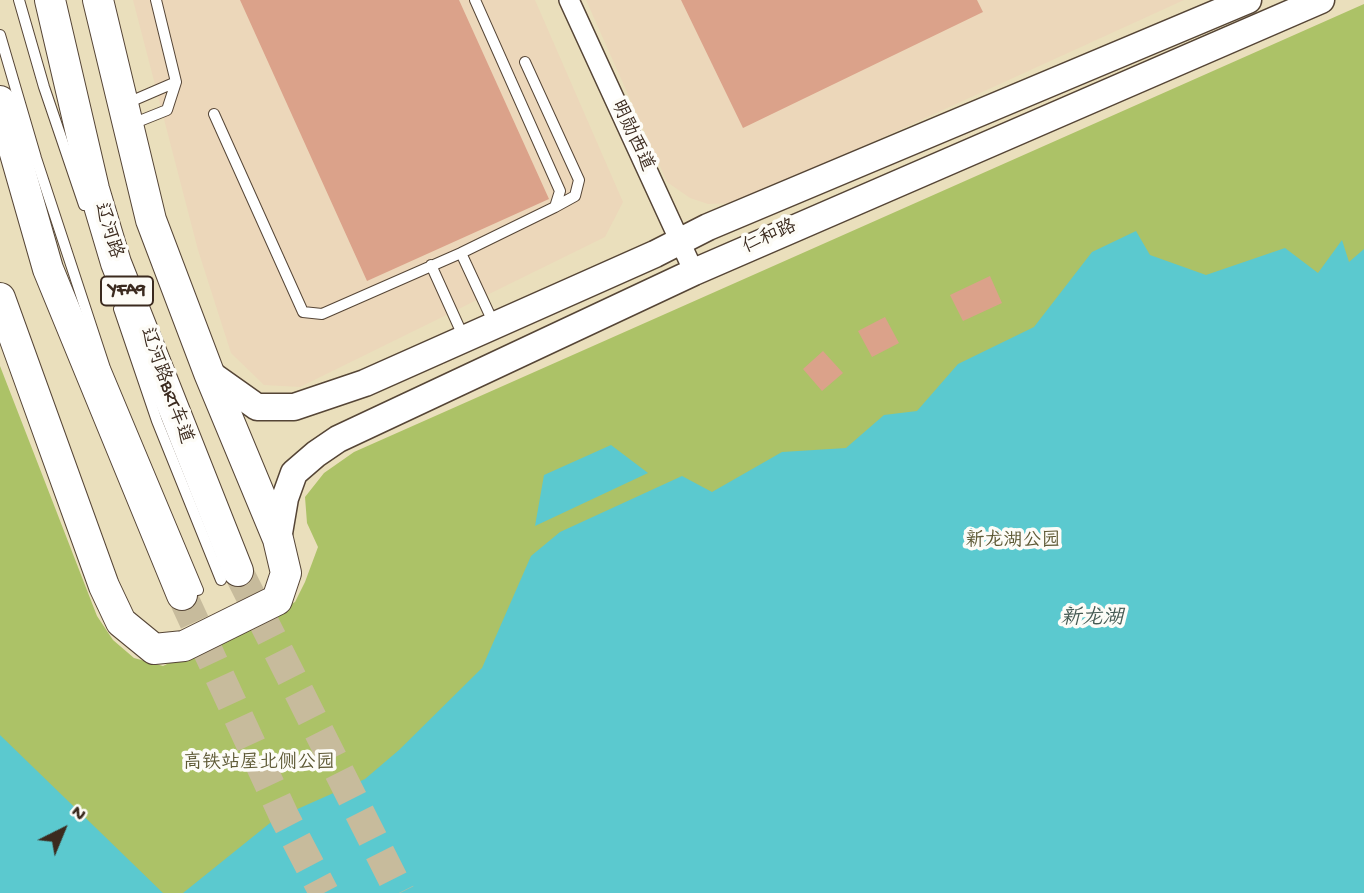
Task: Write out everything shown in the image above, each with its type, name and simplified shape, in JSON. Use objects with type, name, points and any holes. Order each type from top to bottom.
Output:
[{"type":"main road","name":"辽河路","points":[[50,0],[94,189],[116,263],[230,576]]},
{"type":"main road","points":[[0,298],[104,586],[121,622],[154,649],[184,646],[277,600],[286,573],[278,538],[209,373],[151,219],[99,0]]},
{"type":"main road","points":[[0,101],[48,269],[190,593]]},
{"type":"street","name":"明勋西道","points":[[569,0],[694,272]]},
{"type":"street","name":"仁和路","points":[[209,373],[257,407],[294,407],[365,383],[681,242],[708,227],[1248,0]]},
{"type":"street","name":"仁和路","points":[[278,538],[285,498],[293,473],[338,439],[694,272],[1321,0]]},
{"type":"lane","points":[[19,0],[44,87],[87,216]]},
{"type":"lane","points":[[475,0],[560,191],[555,207]]},
{"type":"lane","points":[[126,115],[167,110],[176,82],[158,1]]},
{"type":"lane","points":[[0,35],[36,158],[105,368],[190,593]]},
{"type":"lane","points":[[214,114],[303,312],[322,314],[461,253],[575,196],[579,180],[525,62]]},
{"type":"lane","points":[[126,115],[176,82]]},
{"type":"lane","points":[[461,253],[494,325]]},
{"type":"lane","points":[[431,265],[465,338]]},
{"type":"lane","name":"辽河路BRT车道","points":[[113,293],[157,421],[230,576]]},
{"type":"shaded area","points":[[133,0],[535,0],[623,202],[605,237],[300,387],[264,385],[231,353],[198,250]]},
{"type":"shaded area","points":[[586,0],[1184,0],[739,203],[708,204],[690,198],[667,182]]},
{"type":"green space","name":"新龙湖公园","points":[[1364,4],[1364,893],[0,893],[0,366],[97,616],[113,640],[134,658],[163,666],[295,602],[318,547],[307,523],[305,497],[324,473],[354,452]]},
{"type":"water","name":"新龙湖","points":[[1136,231],[1150,255],[1206,275],[1285,248],[1318,273],[1342,240],[1349,262],[1364,249],[1364,893],[183,893],[275,819],[365,779],[399,750],[482,668],[531,556],[560,532],[682,476],[712,492],[782,452],[846,448],[884,415],[917,411],[958,364],[1034,327],[1092,252]]},
{"type":"water","points":[[611,445],[648,473],[535,526],[544,475]]},
{"type":"water","points":[[0,735],[163,893],[0,893]]},
{"type":"building","points":[[240,0],[459,0],[549,199],[367,281]]},
{"type":"building","points":[[681,0],[977,0],[983,12],[743,128]]},
{"type":"building","points":[[990,276],[1002,303],[963,321],[950,295]]},
{"type":"building","points":[[885,317],[899,343],[872,357],[858,331]]},
{"type":"building","points":[[823,351],[843,373],[822,391],[803,369]]},
{"type":"tunnel","points":[[238,571],[400,893]]},
{"type":"tunnel","points":[[182,595],[285,818],[324,893]]},
{"type":"park label","name":"高铁站屋北侧公园","points":[[259,764]]}]
